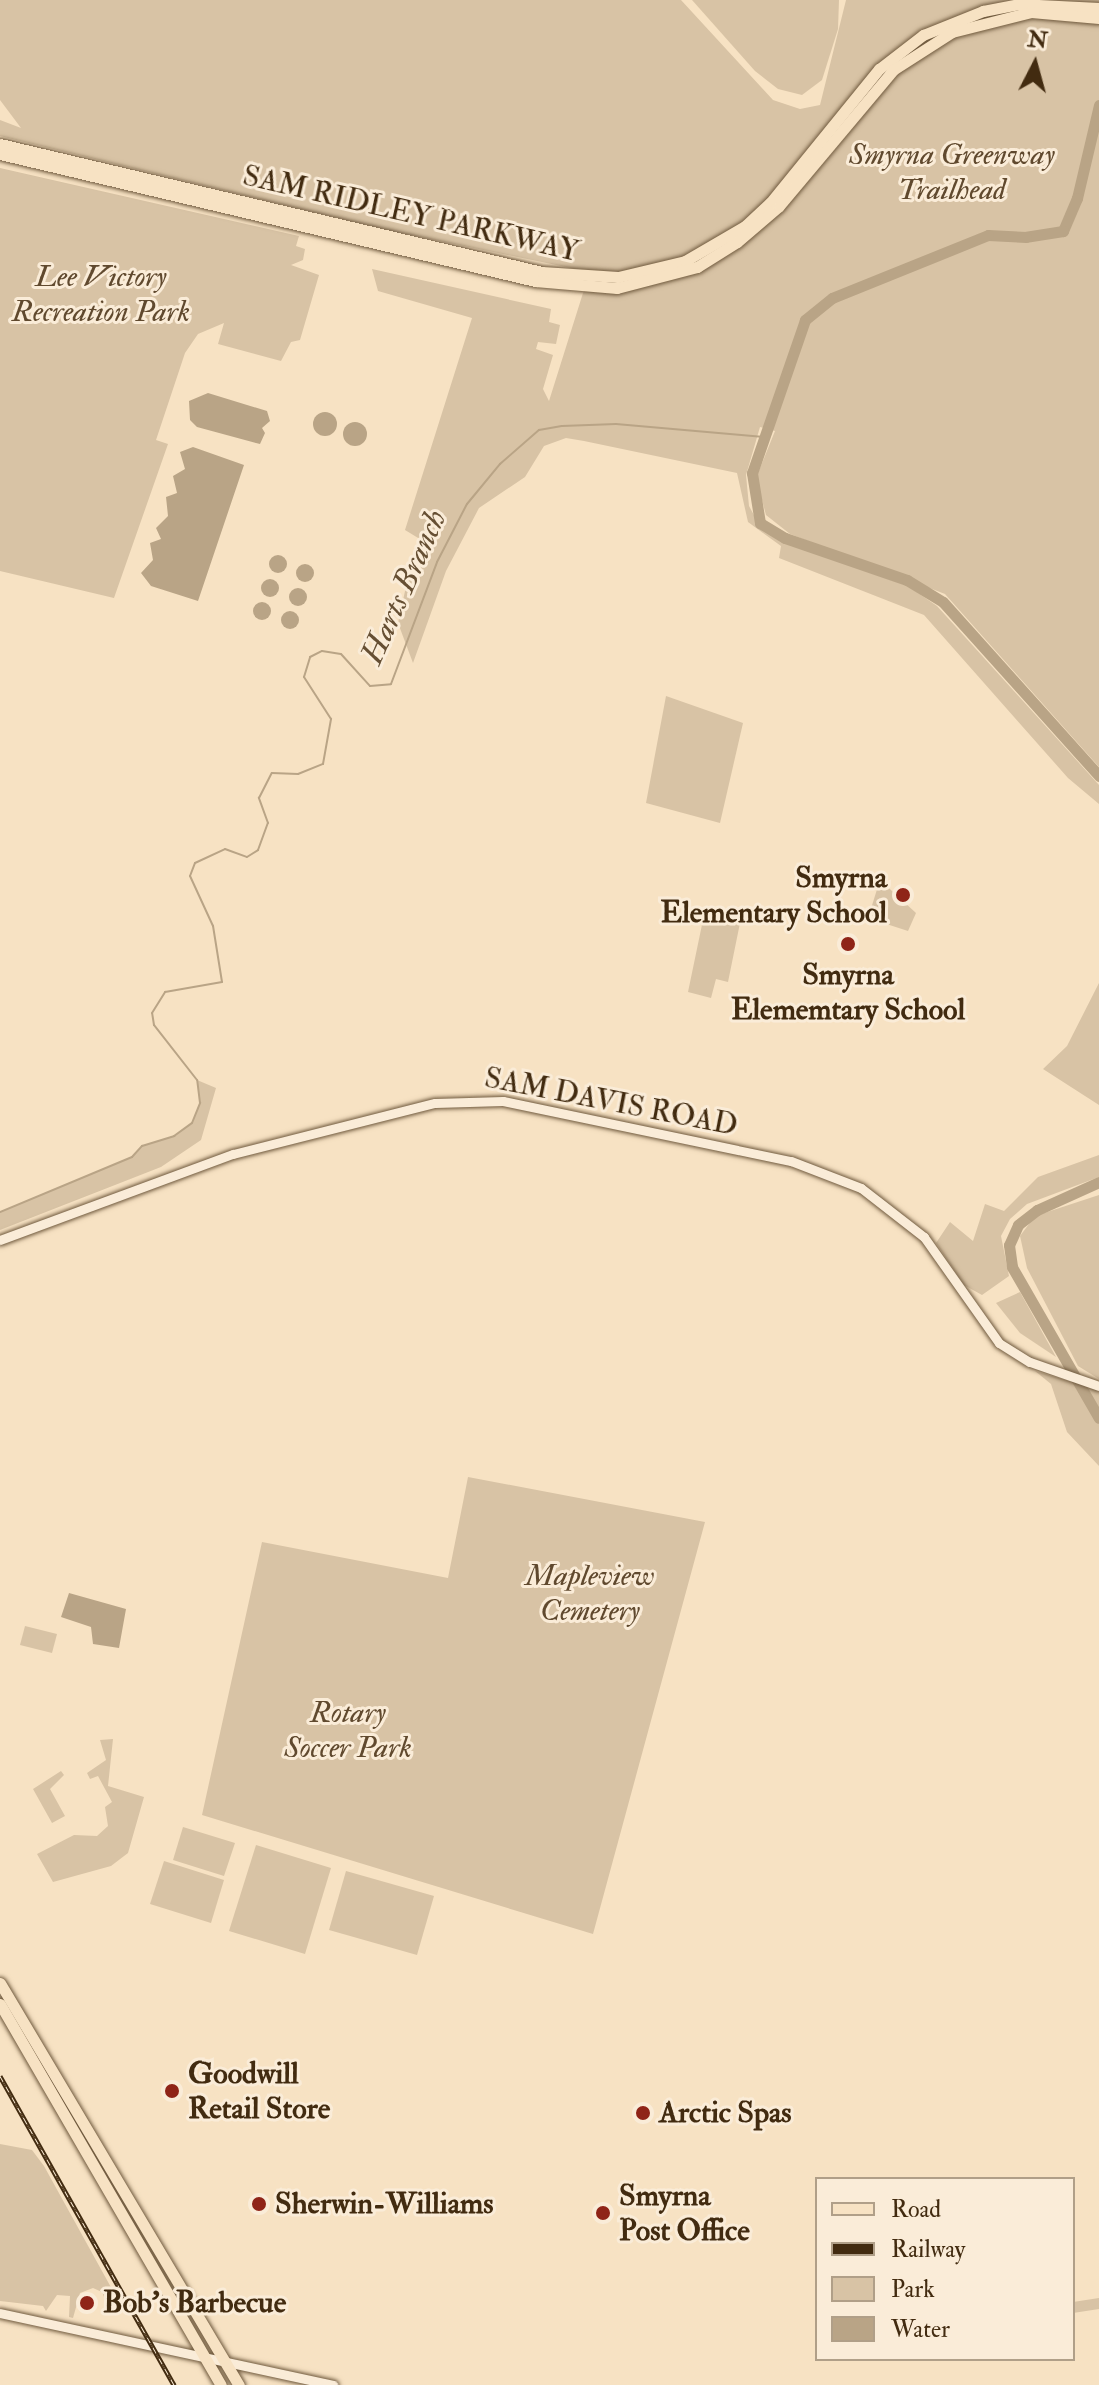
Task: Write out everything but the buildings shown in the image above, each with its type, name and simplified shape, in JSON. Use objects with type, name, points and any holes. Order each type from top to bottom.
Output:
[{"type":"main road","name":"SAM RIDLEY PARKWAY","points":[[0,144],[542,272],[618,277],[685,261],[745,226],[770,203],[879,69],[923,35],[983,11],[1018,4],[1078,9],[1099,18]]},
{"type":"main road","name":"SAM RIDLEY PARKWAY","points":[[0,154],[535,281],[617,288],[697,267],[737,242],[779,206],[870,94],[913,54],[991,18],[1099,8]]},
{"type":"main road","points":[[0,1983],[239,2385]]},
{"type":"main road","points":[[0,2004],[221,2385]]},
{"type":"street","name":"SAM DAVIS ROAD","points":[[0,1240],[233,1154],[435,1103],[503,1101],[791,1161],[861,1188],[903,1217],[931,1245],[973,1313],[999,1343],[1038,1365],[1099,1386]]},
{"type":"street","points":[[0,2313],[333,2385]]},
{"type":"green space","name":"Smyrna Greenway Trailhead","points":[[0,0],[681,0],[773,100],[800,109],[820,105],[846,0],[1099,0],[1099,767],[945,594],[790,534],[766,515],[756,478],[775,431],[760,427],[746,475],[749,506],[761,528],[784,542],[908,586],[937,606],[1099,785],[1099,804],[1068,778],[924,615],[779,558],[781,546],[748,522],[737,473],[584,441],[566,438],[544,446],[525,477],[479,508],[446,571],[413,663],[398,623],[407,582],[433,547],[405,530],[472,318],[378,291],[372,269],[551,309],[549,322],[560,325],[556,344],[538,342],[536,349],[553,355],[543,389],[549,401],[583,293],[595,273],[392,231],[0,136],[0,120],[21,128],[0,100]]},
{"type":"green space","points":[[692,0],[839,0],[838,29],[822,80],[802,95],[778,89],[755,71]]},
{"type":"green space","name":"Lee Victory Recreation Park","points":[[0,168],[299,236],[296,246],[305,249],[303,260],[291,265],[319,275],[300,340],[291,342],[281,361],[218,344],[224,323],[198,334],[185,353],[156,440],[168,444],[114,598],[0,571]]},
{"type":"green space","points":[[666,696],[743,723],[720,823],[646,803]]},
{"type":"green space","points":[[880,880],[916,913],[908,931],[868,918]]},
{"type":"green space","points":[[704,915],[740,923],[728,982],[716,979],[711,998],[688,992]]},
{"type":"green space","points":[[1099,983],[1099,1105],[1043,1069],[1067,1046]]},
{"type":"green space","points":[[197,1080],[216,1088],[201,1140],[161,1167],[0,1230],[0,1212],[132,1157],[142,1146],[174,1136],[192,1123],[200,1103]]},
{"type":"green space","points":[[1099,1155],[1099,1177],[1027,1204],[1010,1219],[1001,1236],[1009,1276],[982,1295],[964,1285],[936,1243],[950,1222],[973,1241],[985,1204],[1004,1211],[1038,1177]]},
{"type":"green space","points":[[1099,1195],[1099,1379],[1078,1366],[1027,1268],[1020,1236],[1035,1216]]},
{"type":"green space","points":[[1020,1292],[1056,1357],[1020,1333],[996,1303]]},
{"type":"green space","points":[[1035,1371],[1099,1390],[1099,1466],[1067,1432],[1051,1384]]},
{"type":"green space","name":"Rotary Soccer Park","points":[[468,1477],[705,1522],[593,1934],[202,1815],[262,1542],[448,1578]]},
{"type":"green space","points":[[25,1626],[57,1634],[52,1653],[20,1645]]},
{"type":"green space","points":[[113,1739],[108,1786],[144,1797],[128,1853],[111,1866],[53,1882],[37,1854],[74,1835],[97,1836],[108,1826],[105,1807],[112,1802],[98,1776],[90,1779],[87,1773],[106,1760],[100,1740]]},
{"type":"green space","points":[[61,1771],[64,1775],[50,1789],[65,1816],[52,1823],[33,1789]]},
{"type":"green space","points":[[183,1827],[235,1843],[224,1876],[173,1860]]},
{"type":"green space","points":[[256,1845],[331,1868],[305,1954],[229,1931]]},
{"type":"green space","points":[[164,1861],[224,1880],[211,1923],[150,1904]]},
{"type":"green space","points":[[346,1871],[434,1896],[417,1955],[329,1930]]},
{"type":"green space","points":[[0,2144],[32,2150],[44,2166],[118,2300],[111,2314],[102,2292],[93,2288],[80,2293],[73,2318],[69,2317],[70,2296],[57,2295],[46,2311],[43,2306],[0,2301]]},
{"type":"green space","points":[[1099,2298],[1099,2309],[1075,2313],[1075,2302]]},
{"type":"water","points":[[208,393],[267,411],[270,421],[262,428],[265,433],[260,444],[197,427],[190,420],[189,401]]},
{"type":"water","points":[[325,412],[334,415],[337,424],[334,433],[325,436],[316,433],[313,424],[316,415]]},
{"type":"water","points":[[355,422],[364,425],[367,434],[364,443],[355,446],[346,443],[343,434],[346,425]]},
{"type":"water","points":[[193,447],[244,465],[198,601],[151,586],[141,573],[153,560],[150,543],[161,539],[156,528],[168,516],[166,497],[177,493],[173,476],[185,469],[180,452]]},
{"type":"water","points":[[274,555],[282,555],[287,564],[285,571],[274,573],[269,568],[269,560]]},
{"type":"water","points":[[301,564],[309,564],[314,573],[312,580],[301,582],[296,577],[296,569]]},
{"type":"water","points":[[266,579],[274,579],[279,588],[277,595],[266,597],[261,592],[261,584]]},
{"type":"water","points":[[294,588],[302,588],[307,597],[305,604],[294,606],[289,601],[289,593]]},
{"type":"water","points":[[258,602],[266,602],[271,611],[269,618],[258,620],[253,615],[253,607]]},
{"type":"water","points":[[286,611],[294,611],[299,620],[297,627],[286,629],[281,624],[281,616]]},
{"type":"water","points":[[69,1593],[126,1609],[119,1648],[93,1644],[91,1627],[61,1617]]},
{"type":"waterway","points":[[1099,105],[1077,198],[1063,231],[1026,237],[988,235],[832,298],[805,320],[752,473],[760,523],[785,538],[907,580],[943,602],[1099,776]]},
{"type":"waterway","name":"Harts Branch","points":[[0,1212],[132,1157],[142,1146],[174,1136],[192,1123],[200,1103],[197,1080],[154,1025],[152,1013],[165,992],[222,982],[213,926],[190,876],[195,863],[225,849],[247,857],[258,850],[268,823],[259,798],[272,773],[298,774],[323,764],[331,719],[304,677],[310,657],[322,651],[341,654],[370,686],[391,684],[437,562],[467,504],[500,464],[539,430],[562,426],[616,424],[766,437]]},
{"type":"waterway","points":[[1099,1182],[1037,1210],[1018,1225],[1009,1245],[1012,1267],[1099,1418]]},
{"type":"railway","points":[[0,2076],[174,2385]]},
{"type":"place","name":"Smyrna Elementary School","points":[[903,895]]},
{"type":"place","name":"Smyrna Elememtary School","points":[[848,944]]},
{"type":"place","name":"Goodwill Retail Store","points":[[172,2091]]},
{"type":"place","name":"Arctic Spas","points":[[643,2113]]},
{"type":"place","name":"Sherwin-Williams","points":[[259,2204]]},
{"type":"place","name":"Smyrna Post Office","points":[[603,2213]]},
{"type":"place","name":"Bob's Barbecue","points":[[87,2303]]},
{"type":"park label","name":"Mapleview Cemetery","points":[[590,1593]]}]
